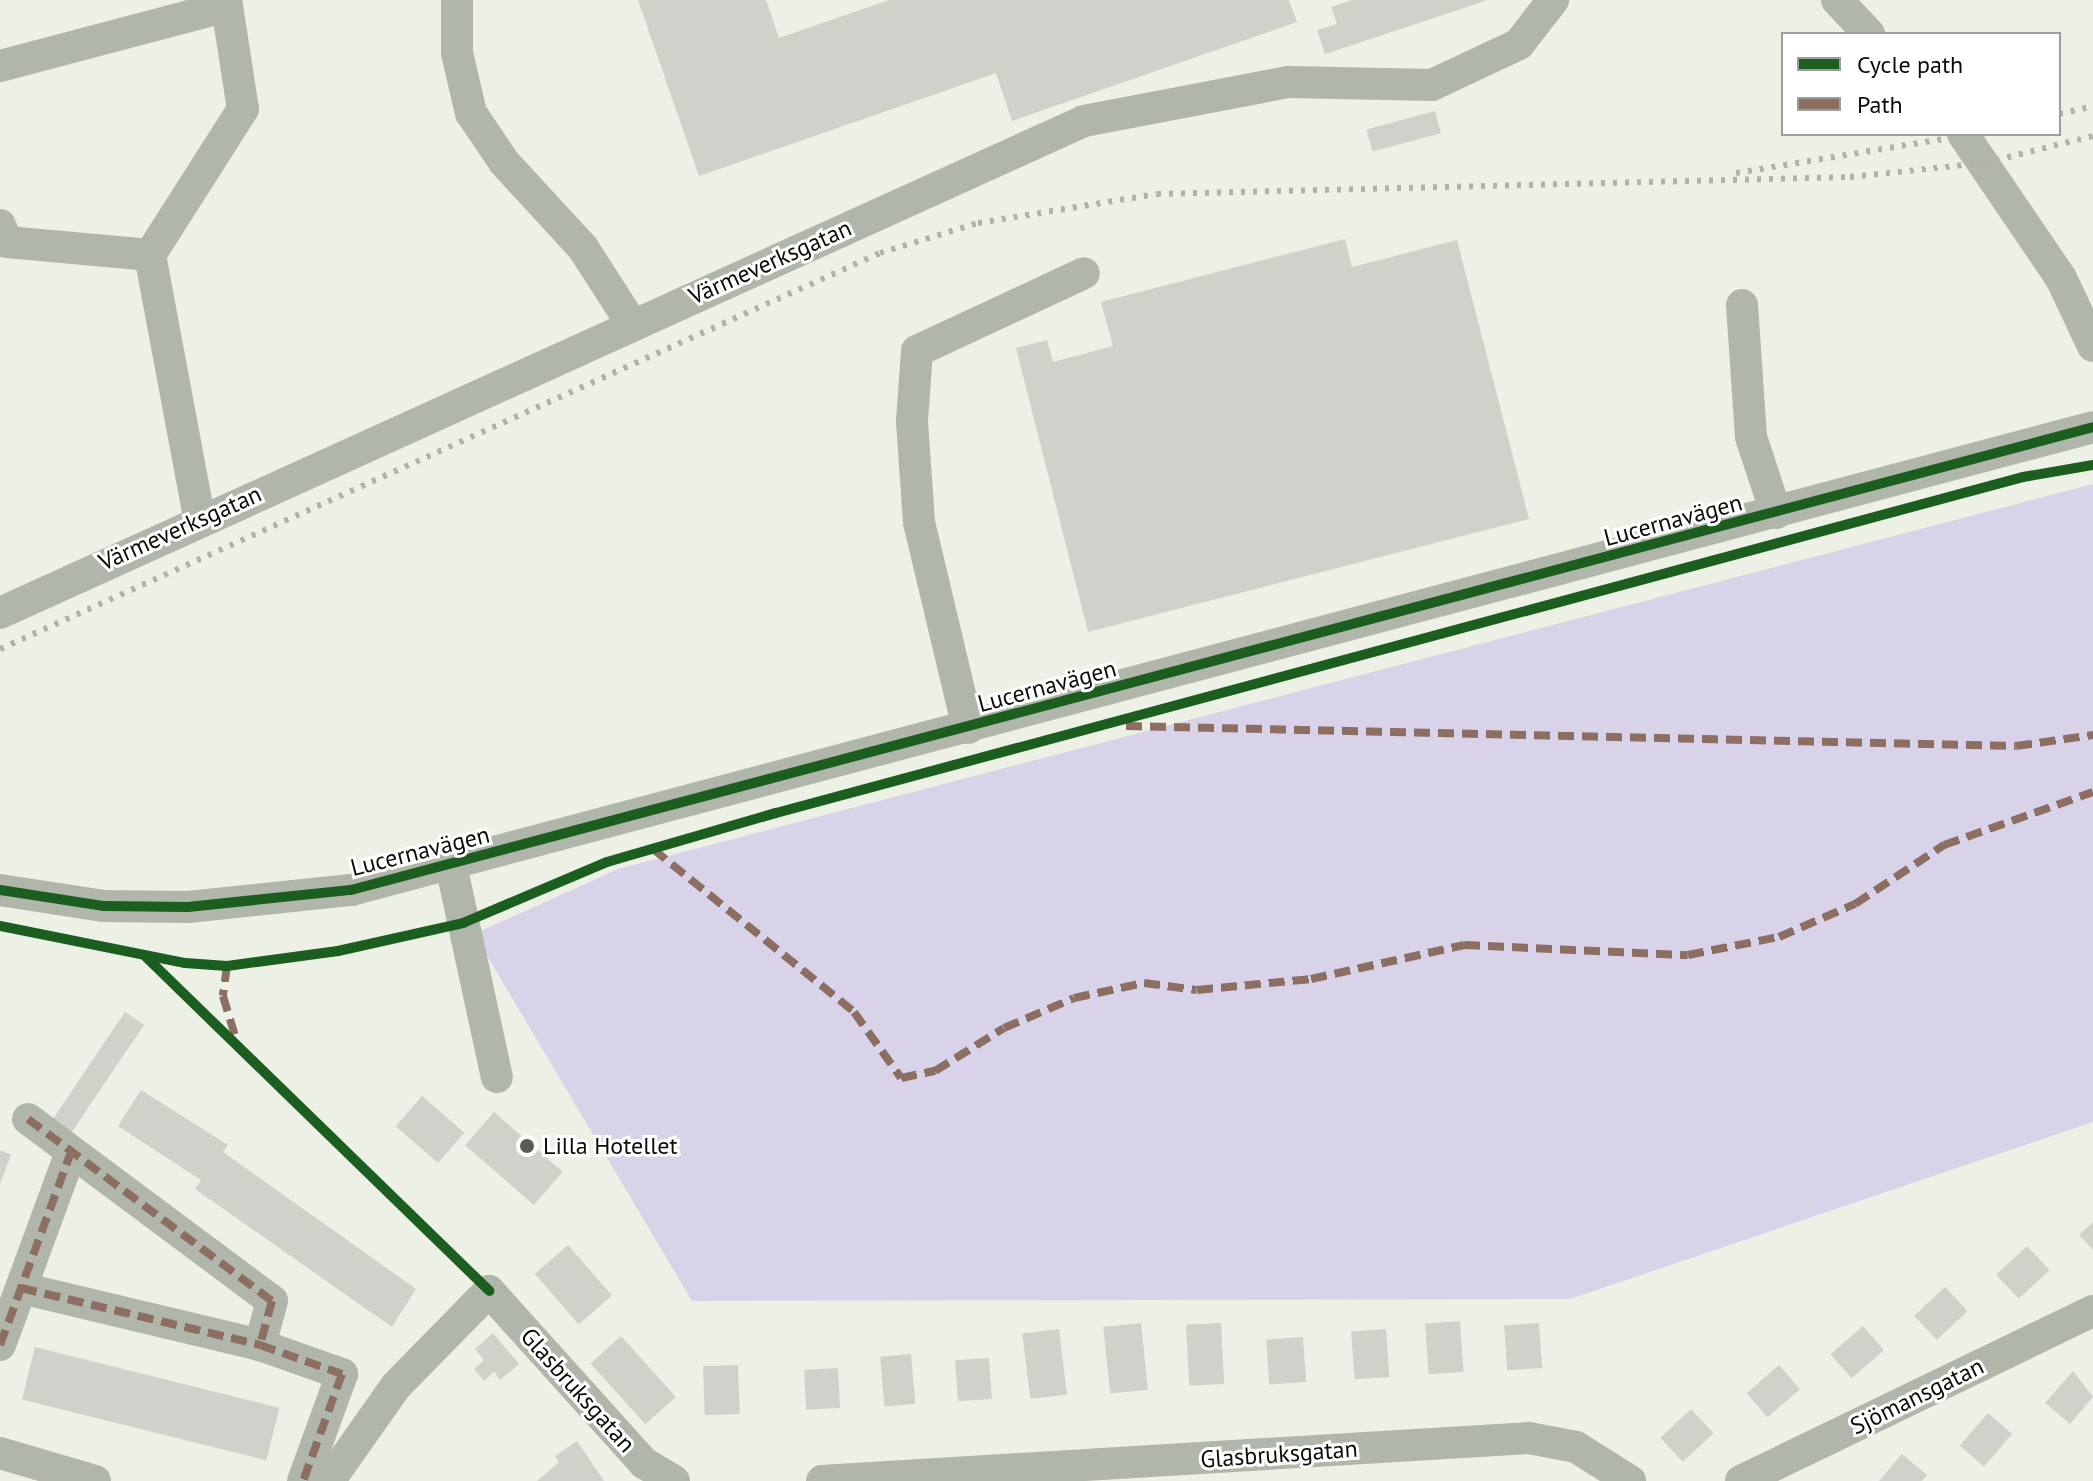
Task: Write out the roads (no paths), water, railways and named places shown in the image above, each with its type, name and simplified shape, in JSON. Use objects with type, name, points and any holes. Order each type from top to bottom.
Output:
[{"type":"street","points":[[457,0],[457,53],[471,113],[504,162],[583,248],[632,324]]},
{"type":"street","name":"Värmeverksgatan","points":[[0,613],[199,517],[532,373],[632,324],[1084,121],[1289,82],[1432,85],[1519,44],[1553,0]]},
{"type":"street","points":[[1837,0],[1867,32]]},
{"type":"street","points":[[0,66],[227,6],[243,109],[150,255],[199,517]]},
{"type":"street","points":[[1964,136],[2061,278],[2093,346]]},
{"type":"street","points":[[0,225],[7,242],[150,255]]},
{"type":"street","points":[[968,728],[919,522],[912,421],[917,351],[1084,273]]},
{"type":"street","points":[[1742,305],[1751,437],[1776,513]]},
{"type":"street","name":"Lucernavägen","points":[[0,890],[103,906],[188,907],[351,890],[2093,427]]},
{"type":"street","points":[[451,865],[497,1077]]},
{"type":"street","points":[[28,1119],[272,1301],[260,1345]]},
{"type":"street","points":[[0,1345],[71,1152]]},
{"type":"street","points":[[21,1288],[260,1345],[342,1374],[303,1481]]},
{"type":"street","name":"Glasbruksgatan","points":[[329,1481],[396,1386],[489,1291],[644,1463],[674,1481]]},
{"type":"street","name":"Sjömansgatan","points":[[1741,1481],[2093,1311]]},
{"type":"street","name":"Glasbruksgatan","points":[[822,1481],[1045,1475],[1529,1438],[1576,1447],[1630,1481]]},
{"type":"street","points":[[0,1453],[95,1481]]},
{"type":"railway","points":[[2061,114],[2093,106]]},
{"type":"railway","points":[[1736,173],[1962,136]]},
{"type":"railway","points":[[0,649],[880,253],[978,223],[1157,194],[1850,177],[1984,163],[2093,136]]},
{"type":"place","name":"Lilla Hotellet","points":[[527,1146]]}]
